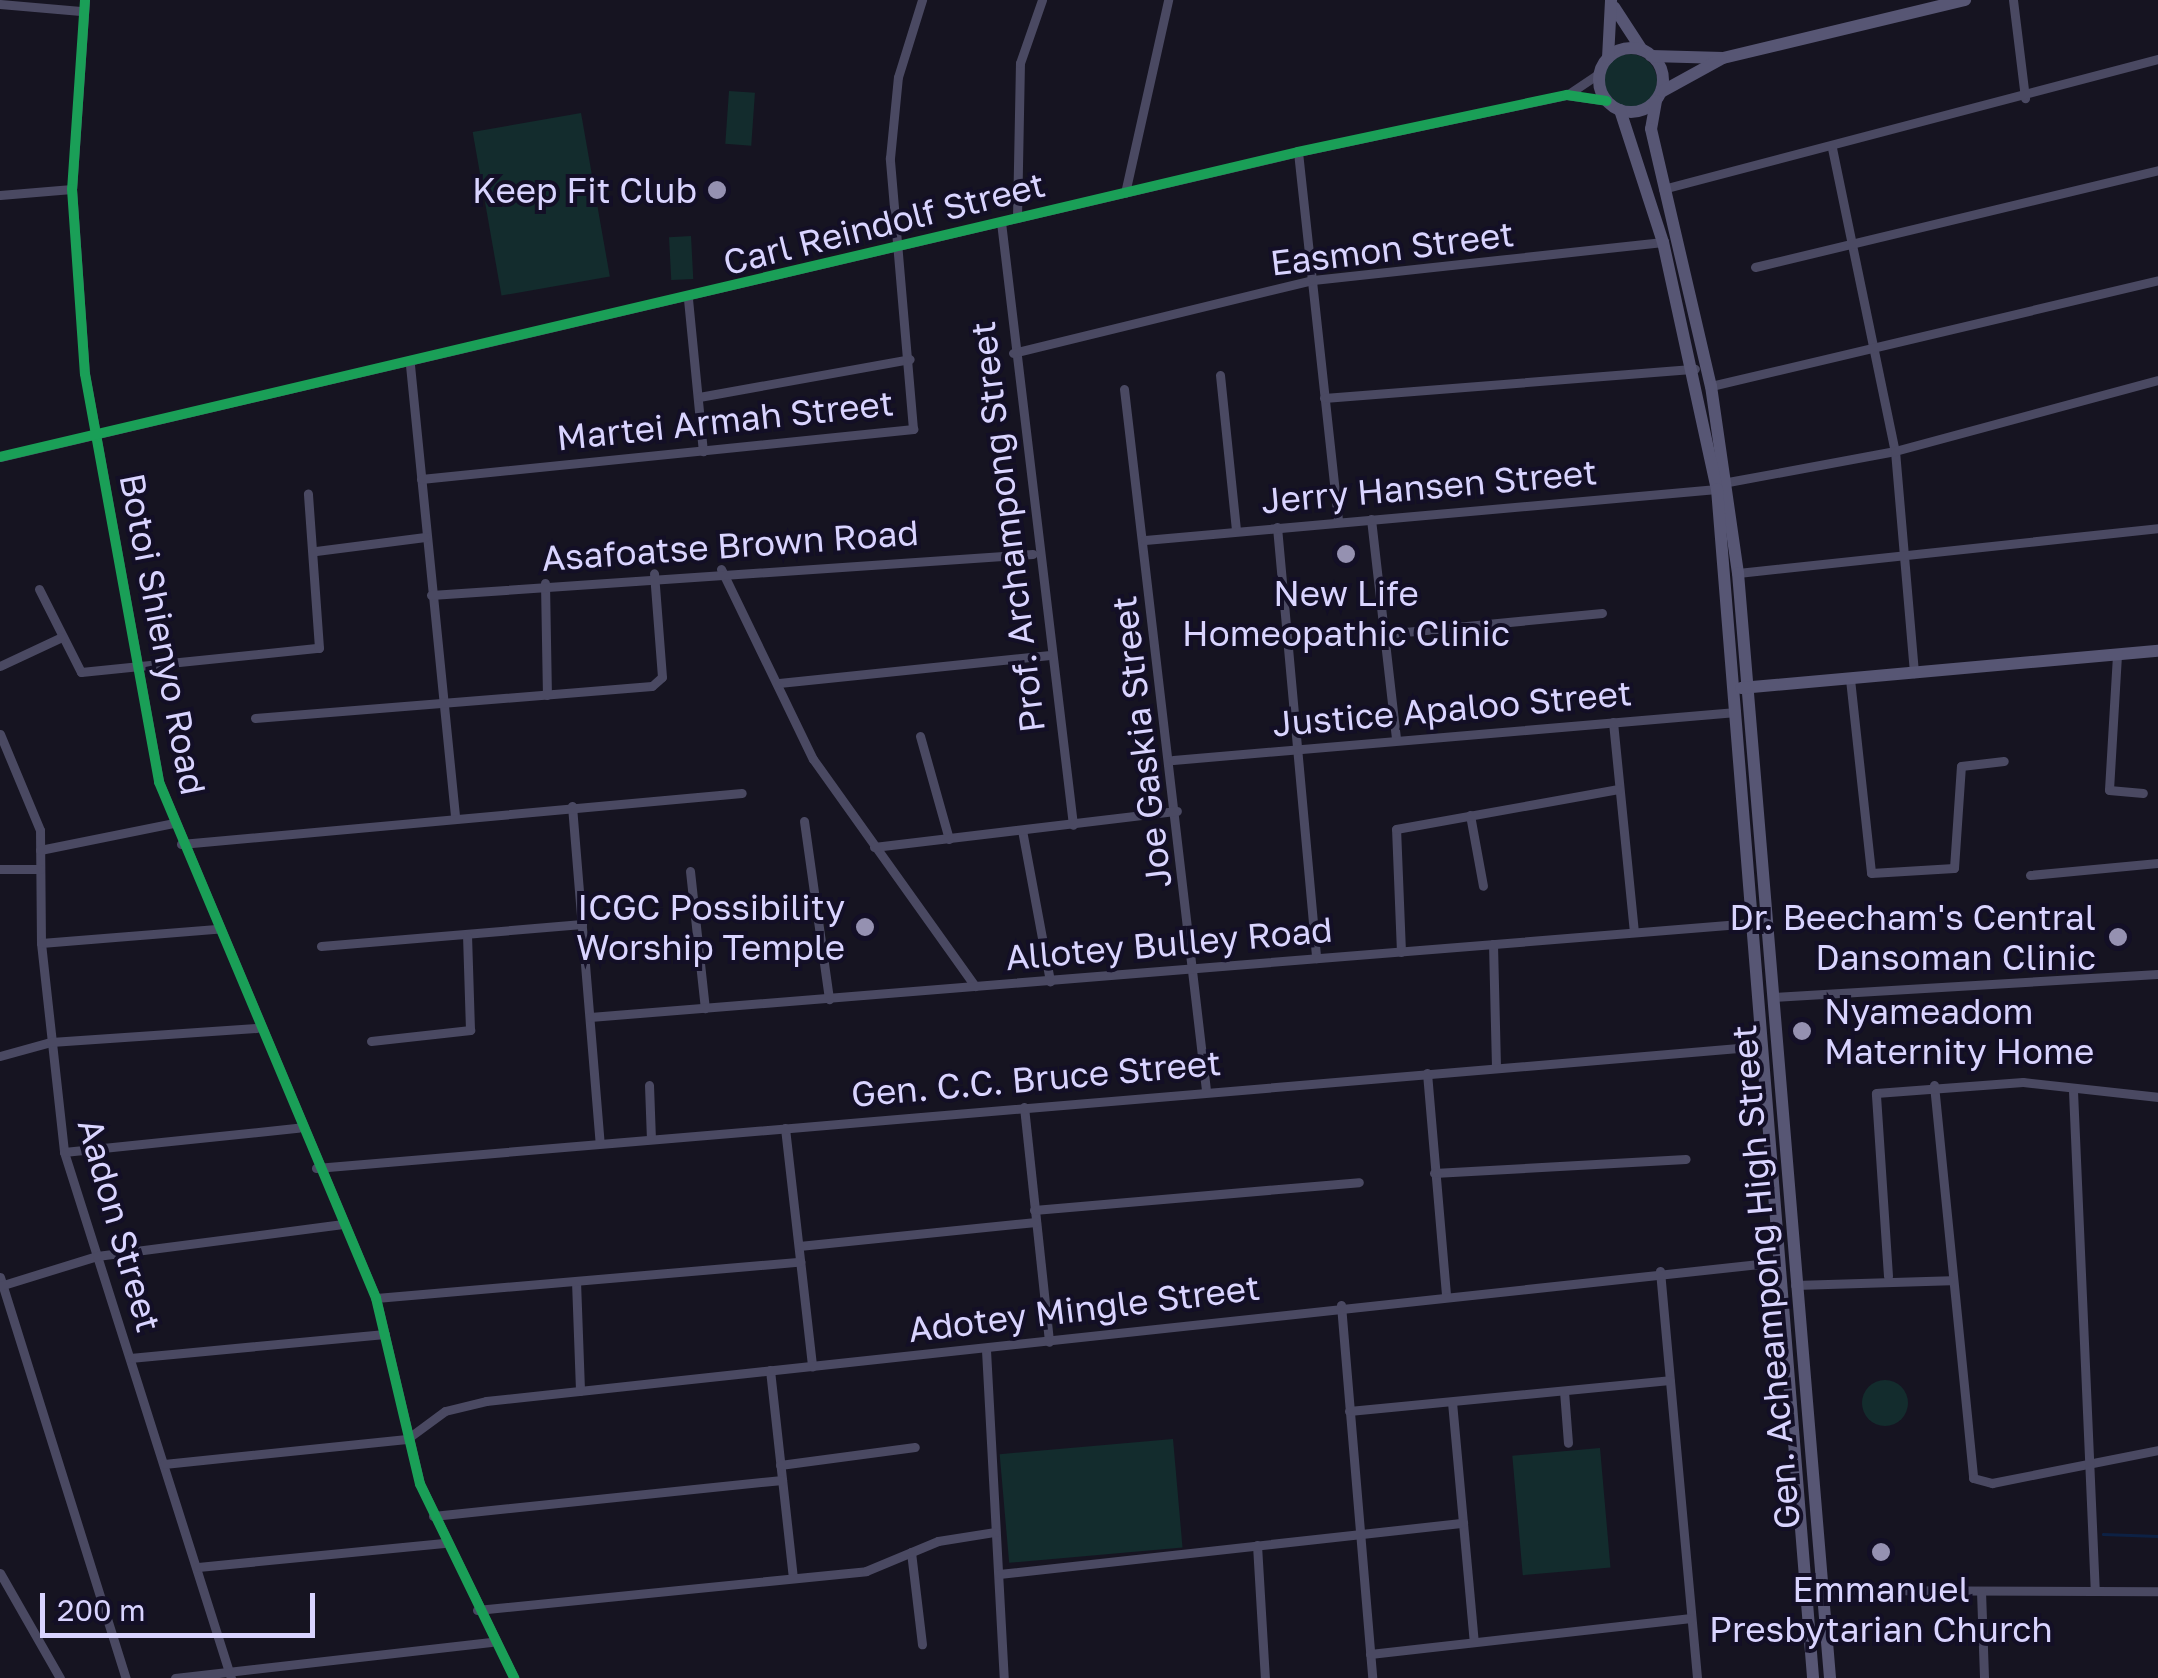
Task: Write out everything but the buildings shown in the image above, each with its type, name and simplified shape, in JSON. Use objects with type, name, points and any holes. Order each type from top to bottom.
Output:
[{"type":"main road","points":[[1608,58],[1647,53],[1723,58],[1965,0]]},
{"type":"main road","points":[[1611,2],[1608,58],[1600,73],[1607,101],[1620,110],[1658,97],[1723,58]]},
{"type":"main road","points":[[1611,2],[1647,53],[1658,97]]},
{"type":"main road","name":"Gen. Acheampong High Street","points":[[1658,97],[1663,190],[1711,386],[1723,486],[1771,997],[1814,1678]]},
{"type":"main road","name":"Gen. Acheampong High Street","points":[[1620,110],[1663,242],[1696,369],[1738,573],[1741,689],[1736,712],[1778,1262],[1787,1286],[1830,1678]]},
{"type":"main road","points":[[1741,689],[2158,651]]},
{"type":"street","name":"Martei Armah Street","points":[[421,480],[912,429],[892,111],[922,0]]},
{"type":"street","points":[[1018,218],[1020,63],[1042,0]]},
{"type":"street","points":[[1125,192],[1148,60],[1168,0]]},
{"type":"street","points":[[2013,0],[2025,98]]},
{"type":"street","points":[[0,4],[83,5]]},
{"type":"street","name":"Botoi Shienyo Road","points":[[83,5],[72,189],[94,432],[135,668],[174,822],[298,1128],[376,1298],[407,1439],[433,1516],[492,1642],[514,1678]]},
{"type":"street","points":[[1663,190],[2025,98],[2158,59]]},
{"type":"street","name":"Carl Reindolf Street","points":[[1567,95],[1600,73]]},
{"type":"street","name":"Carl Reindolf Street","points":[[0,457],[94,432],[410,365],[1298,152],[1567,95],[1607,101]]},
{"type":"street","points":[[1832,148],[1857,246],[1895,451],[1914,673]]},
{"type":"street","points":[[1298,152],[1338,521]]},
{"type":"street","points":[[1754,267],[1857,246],[2158,170]]},
{"type":"street","points":[[0,195],[72,189]]},
{"type":"street","name":"Prof. Archampong Street","points":[[1000,222],[1034,554],[1073,824]]},
{"type":"street","name":"Easmon Street","points":[[1013,353],[1313,280],[1663,242]]},
{"type":"street","points":[[1711,386],[1878,350],[2158,280]]},
{"type":"street","points":[[688,299],[703,450]]},
{"type":"street","points":[[699,398],[910,359]]},
{"type":"street","points":[[410,365],[454,817]]},
{"type":"street","points":[[1324,398],[1696,369]]},
{"type":"street","points":[[1220,375],[1236,530]]},
{"type":"street","name":"Jerry Hansen Street","points":[[1146,540],[1723,486],[1895,451],[2158,380]]},
{"type":"street","name":"Joe Gaskia Street","points":[[1124,388],[1173,760],[1206,1090]]},
{"type":"street","points":[[39,588],[81,672],[319,648],[316,551],[308,493]]},
{"type":"street","points":[[1370,519],[1396,740]]},
{"type":"street","points":[[1277,527],[1293,748],[1316,958]]},
{"type":"street","points":[[1738,573],[2158,528]]},
{"type":"street","points":[[316,551],[425,536]]},
{"type":"street","name":"Asafoatse Brown Road","points":[[431,595],[654,574],[1034,554]]},
{"type":"street","points":[[722,570],[813,759],[975,986]]},
{"type":"street","points":[[255,718],[658,683],[654,574]]},
{"type":"street","points":[[545,583],[547,694]]},
{"type":"street","points":[[1384,634],[1602,613]]},
{"type":"street","points":[[0,666],[62,637]]},
{"type":"street","points":[[779,683],[1048,654]]},
{"type":"street","points":[[2118,655],[2109,790],[2143,794]]},
{"type":"street","points":[[1850,679],[1871,872],[1954,868],[1961,766],[2004,761]]},
{"type":"street","name":"Justice Apaloo Street","points":[[1173,760],[1736,712]]},
{"type":"street","points":[[1613,722],[1634,932]]},
{"type":"street","name":"Aadon Street","points":[[0,734],[37,817],[41,944],[64,1152],[231,1678]]},
{"type":"street","points":[[920,736],[949,839]]},
{"type":"street","points":[[1401,952],[1392,834],[1470,815],[1618,789]]},
{"type":"street","points":[[182,844],[742,793]]},
{"type":"street","points":[[572,806],[600,1143]]},
{"type":"street","points":[[874,847],[1177,810]]},
{"type":"street","points":[[1470,815],[1483,886]]},
{"type":"street","points":[[804,821],[828,1000]]},
{"type":"street","points":[[40,850],[174,822]]},
{"type":"street","points":[[1022,830],[1050,981]]},
{"type":"street","points":[[2030,875],[2158,863]]},
{"type":"street","points":[[0,869],[40,869]]},
{"type":"street","points":[[690,871],[705,1008]]},
{"type":"street","name":"Allotey Bulley Road","points":[[590,1017],[1752,922]]},
{"type":"street","points":[[321,946],[582,924]]},
{"type":"street","points":[[41,944],[216,929]]},
{"type":"street","points":[[371,1041],[470,1030],[467,936]]},
{"type":"street","points":[[1492,944],[1496,1065]]},
{"type":"street","points":[[1771,997],[2158,974]]},
{"type":"street","points":[[0,1056],[51,1042],[258,1028]]},
{"type":"street","name":"Gen. C.C. Bruce Street","points":[[316,1168],[1496,1065],[1762,1046]]},
{"type":"street","points":[[1426,1073],[1446,1295]]},
{"type":"street","points":[[649,1085],[651,1138]]},
{"type":"street","points":[[1888,1276],[1876,1093],[1934,1085],[2158,1096]]},
{"type":"street","points":[[1934,1085],[1970,1471],[1979,1483],[2158,1450]]},
{"type":"street","points":[[2072,1091],[2084,1463],[2095,1590]]},
{"type":"street","points":[[1024,1108],[1050,1342]]},
{"type":"street","points":[[64,1152],[298,1128]]},
{"type":"street","points":[[785,1128],[812,1366]]},
{"type":"street","points":[[1434,1174],[1686,1158]]},
{"type":"street","points":[[1034,1210],[1359,1182]]},
{"type":"street","points":[[799,1246],[1036,1222]]},
{"type":"street","points":[[126,1678],[1,1282],[97,1256],[343,1224]]},
{"type":"street","points":[[376,1298],[800,1262]]},
{"type":"street","name":"Adotey Mingle Street","points":[[407,1439],[460,1406],[986,1350],[1660,1271],[1778,1262]]},
{"type":"street","points":[[1660,1271],[1697,1678]]},
{"type":"street","points":[[1787,1286],[1888,1276],[1950,1280]]},
{"type":"street","points":[[576,1281],[580,1391]]},
{"type":"street","points":[[1341,1306],[1372,1678]]},
{"type":"street","points":[[130,1358],[385,1334]]},
{"type":"street","points":[[986,1350],[1004,1678]]},
{"type":"street","points":[[770,1370],[793,1577]]},
{"type":"street","points":[[1349,1411],[1670,1380]]},
{"type":"street","points":[[1564,1390],[1568,1443]]},
{"type":"street","points":[[1452,1402],[1474,1642]]},
{"type":"street","points":[[164,1464],[407,1439]]},
{"type":"street","points":[[780,1466],[915,1447]]},
{"type":"street","points":[[433,1516],[782,1480]]},
{"type":"street","points":[[999,1574],[1464,1524]]},
{"type":"street","points":[[477,1610],[873,1570],[910,1552],[995,1532]]},
{"type":"street","points":[[198,1568],[444,1543]]},
{"type":"street","points":[[1258,1546],[1265,1678]]},
{"type":"street","points":[[910,1552],[922,1644]]},
{"type":"street","points":[[0,1573],[60,1678]]},
{"type":"street","points":[[1823,1590],[2158,1590]]},
{"type":"street","points":[[1981,1591],[1984,1678]]},
{"type":"street","points":[[1370,1654],[1691,1618]]},
{"type":"street","points":[[175,1678],[226,1667],[492,1642]]},
{"type":"green space","points":[[1630,54],[1649,62],[1657,81],[1649,100],[1630,108],[1611,100],[1603,81],[1611,62]]},
{"type":"green space","points":[[729,91],[755,93],[751,146],[725,144]]},
{"type":"green space","points":[[581,113],[610,276],[501,296],[473,132]]},
{"type":"green space","points":[[691,236],[693,279],[671,280],[669,237]]},
{"type":"green space","points":[[1885,1380],[1901,1387],[1908,1403],[1901,1419],[1885,1426],[1869,1419],[1862,1403],[1869,1387]]},
{"type":"green space","points":[[1173,1439],[1182,1548],[1009,1563],[1000,1454]]},
{"type":"green space","points":[[1600,1448],[1610,1568],[1523,1575],[1512,1456]]},
{"type":"waterway","points":[[2103,1534],[2158,1536]]},
{"type":"cycle path","points":[[85,0],[72,189],[85,374],[159,782],[376,1298],[420,1484],[514,1678]]},
{"type":"cycle path","points":[[0,457],[1298,152],[1567,95],[1607,101]]},
{"type":"place","name":"Keep Fit Club","points":[[717,190]]},
{"type":"place","name":"New Life Homeopathic Clinic","points":[[1346,554]]},
{"type":"place","name":"ICGC Possibility Worship Temple","points":[[865,927]]},
{"type":"place","name":"Dr. Beecham's Central Dansoman Clinic","points":[[2118,937]]},
{"type":"place","name":"Nyameadom Maternity Home","points":[[1802,1031]]},
{"type":"place","name":"Emmanuel Presbytarian Church","points":[[1881,1552]]}]
